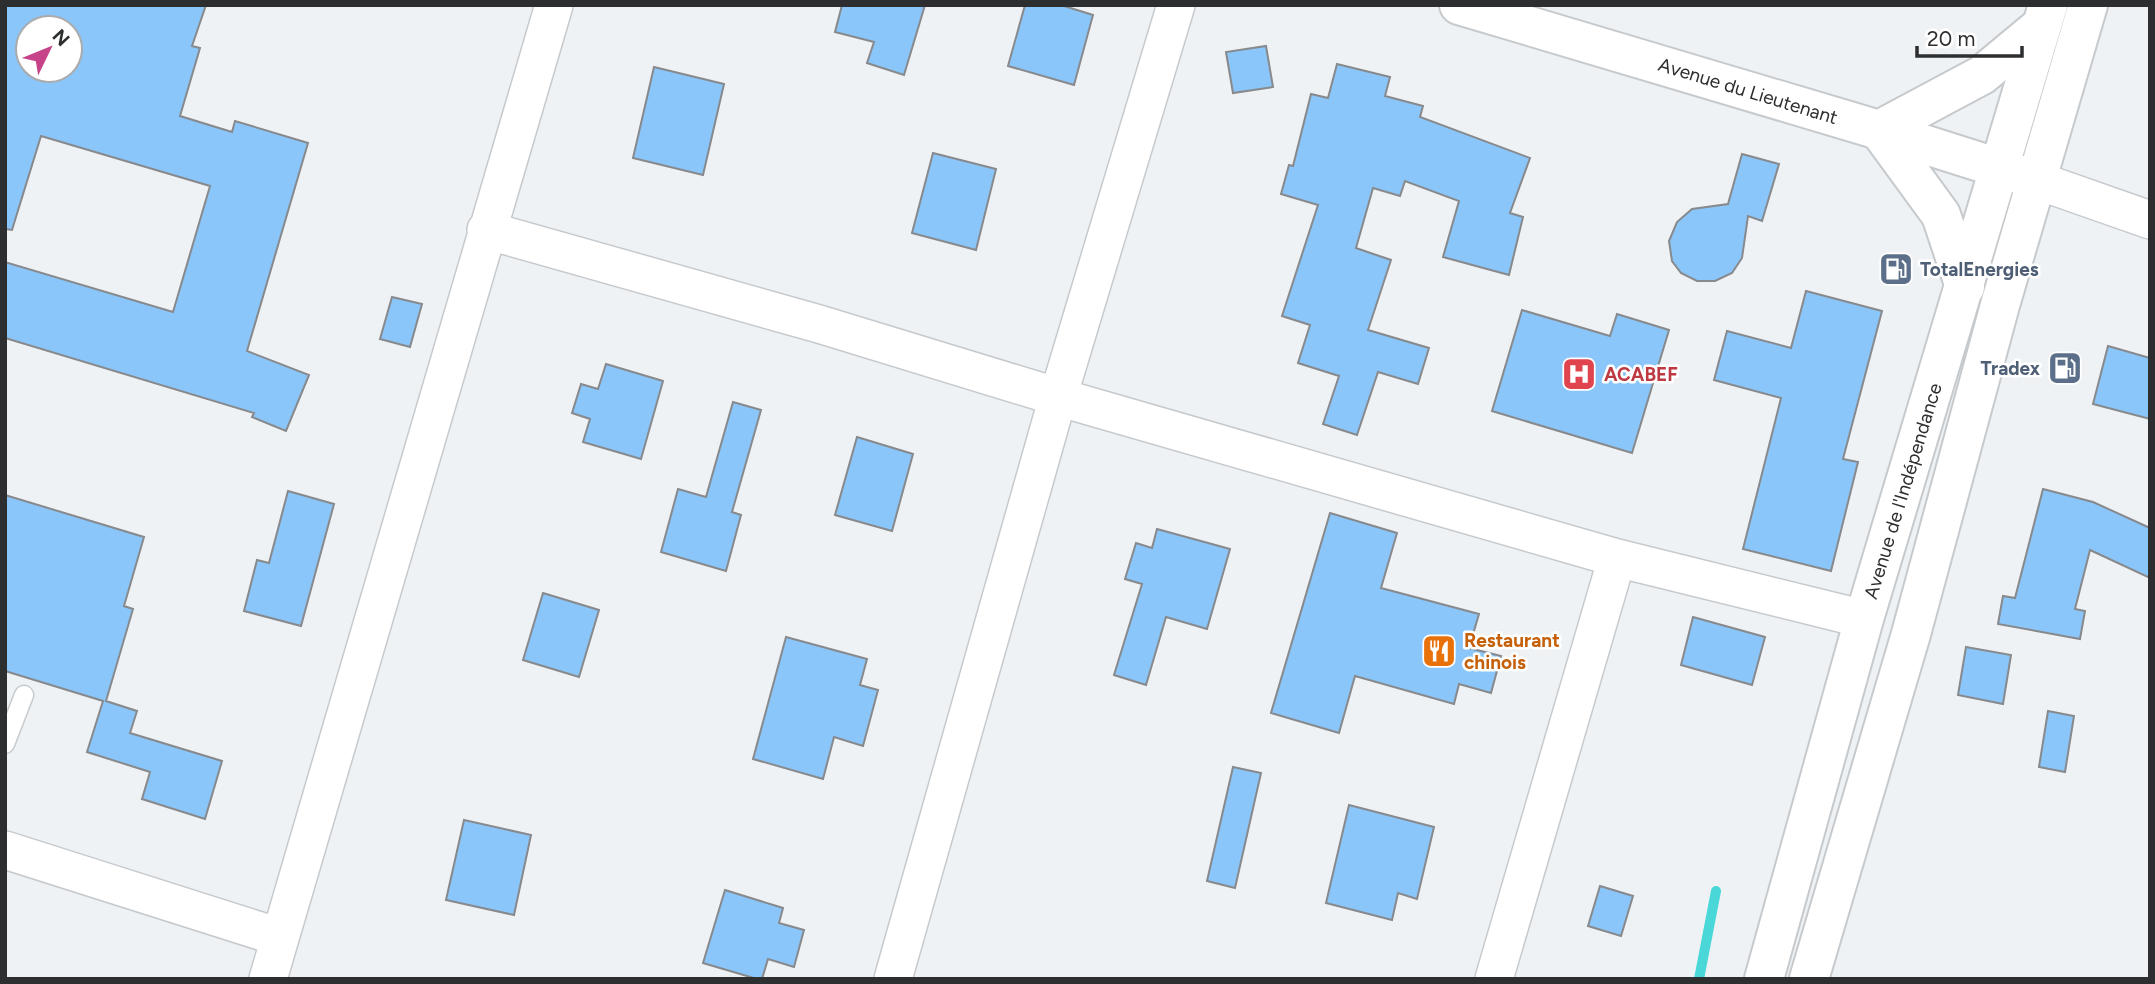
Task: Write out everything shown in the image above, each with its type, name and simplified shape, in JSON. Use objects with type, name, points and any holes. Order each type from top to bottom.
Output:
[{"type":"main road","name":"Avenue du Lieutenant","points":[[1459,5],[1879,130],[2036,180]]},
{"type":"main road","points":[[1809,979],[1912,634],[2000,305],[2088,5]]},
{"type":"main road","points":[[1965,286],[1941,215],[1879,130],[1982,75],[2045,15]]},
{"type":"main road","name":"Avenue de l'Indépendance","points":[[1764,979],[1864,619],[2045,15]]},
{"type":"street","points":[[268,979],[554,5]]},
{"type":"street","points":[[893,979],[1058,397],[1176,5]]},
{"type":"street","points":[[2036,180],[2150,220]]},
{"type":"street","points":[[486,230],[819,324],[1058,397],[1617,558],[1864,619]]},
{"type":"street","points":[[1494,979],[1617,558]]},
{"type":"street","points":[[5,850],[279,937]]},
{"type":"lane","points":[[5,744],[24,695]]},
{"type":"building","points":[[5,5],[206,5],[192,46],[200,48],[180,116],[232,132],[235,121],[308,143],[247,351],[309,375],[286,431],[252,417],[254,413],[5,338],[5,262],[173,312],[210,186],[41,136],[12,230],[5,229]]},
{"type":"building","points":[[842,5],[925,5],[904,75],[867,63],[874,42],[835,32]]},
{"type":"building","points":[[1025,5],[1061,5],[1093,15],[1074,85],[1008,66]]},
{"type":"building","points":[[1266,46],[1273,87],[1233,93],[1226,52]]},
{"type":"building","points":[[1337,64],[1390,77],[1385,96],[1423,106],[1420,117],[1530,158],[1510,213],[1523,217],[1509,275],[1443,257],[1459,201],[1405,181],[1400,196],[1373,188],[1356,248],[1391,260],[1368,330],[1429,348],[1418,384],[1378,372],[1357,435],[1323,424],[1339,376],[1298,363],[1310,325],[1282,316],[1318,205],[1281,194],[1289,165],[1293,166],[1311,94],[1328,98]]},
{"type":"building","points":[[654,67],[724,84],[703,175],[633,158]]},
{"type":"building","points":[[933,153],[996,169],[976,250],[912,233]]},
{"type":"building","points":[[1742,154],[1779,164],[1762,221],[1748,216],[1742,258],[1732,273],[1715,281],[1697,281],[1681,273],[1672,261],[1669,241],[1677,222],[1692,209],[1728,204]]},
{"type":"building","points":[[1806,291],[1882,311],[1843,459],[1858,462],[1831,571],[1743,549],[1781,398],[1714,380],[1727,331],[1791,348]]},
{"type":"building","points":[[392,297],[422,304],[410,347],[380,339]]},
{"type":"building","name":"ACABEF","points":[[1522,310],[1610,336],[1617,314],[1669,330],[1632,453],[1492,411]]},
{"type":"building","points":[[2108,346],[2150,358],[2150,419],[2093,404]]},
{"type":"building","points":[[606,364],[663,381],[641,459],[583,442],[590,419],[572,413],[581,384],[598,389]]},
{"type":"building","points":[[733,402],[761,410],[732,512],[741,515],[726,571],[661,552],[678,489],[706,497]]},
{"type":"building","points":[[857,437],[913,454],[892,531],[835,515]]},
{"type":"building","points":[[2043,489],[2093,502],[2150,528],[2150,578],[2090,550],[2075,609],[2085,611],[2080,639],[1998,624],[2003,596],[2015,598]]},
{"type":"building","points":[[288,491],[334,504],[301,626],[244,611],[257,560],[269,563]]},
{"type":"building","points":[[5,495],[144,537],[124,606],[133,609],[106,701],[137,711],[130,733],[222,761],[205,819],[142,799],[150,772],[87,752],[103,701],[5,671]]},
{"type":"building","points":[[1330,513],[1397,533],[1381,588],[1479,614],[1469,648],[1501,656],[1491,693],[1459,684],[1454,704],[1355,676],[1339,733],[1271,713]]},
{"type":"building","points":[[1157,529],[1230,549],[1207,629],[1166,617],[1146,685],[1114,675],[1142,584],[1125,579],[1136,543],[1152,548]]},
{"type":"building","points":[[543,593],[599,610],[579,677],[523,660]]},
{"type":"building","points":[[1693,617],[1765,637],[1752,685],[1681,665]]},
{"type":"building","points":[[786,637],[867,659],[860,685],[878,690],[863,746],[834,737],[823,779],[753,759]]},
{"type":"building","points":[[1966,647],[2011,655],[2003,704],[1958,695]]},
{"type":"building","points":[[2048,711],[2074,716],[2065,772],[2039,767]]},
{"type":"building","points":[[1233,767],[1261,773],[1235,888],[1207,881]]},
{"type":"building","points":[[1349,805],[1434,827],[1417,899],[1398,893],[1392,920],[1326,903]]},
{"type":"building","points":[[464,820],[531,835],[514,915],[446,900]]},
{"type":"building","points":[[1600,886],[1633,896],[1621,936],[1588,926]]},
{"type":"building","points":[[725,890],[783,908],[779,923],[804,930],[794,967],[768,959],[762,979],[757,979],[703,963]]},
{"type":"waterway","points":[[1699,979],[1716,891]]},
{"type":"place","name":"TotalEnergies","points":[[1896,269]]},
{"type":"place","name":"Tradex","points":[[2065,368]]},
{"type":"place","name":"ACABEF","points":[[1579,374]]},
{"type":"place","name":"Restaurant chinois","points":[[1439,651]]}]
